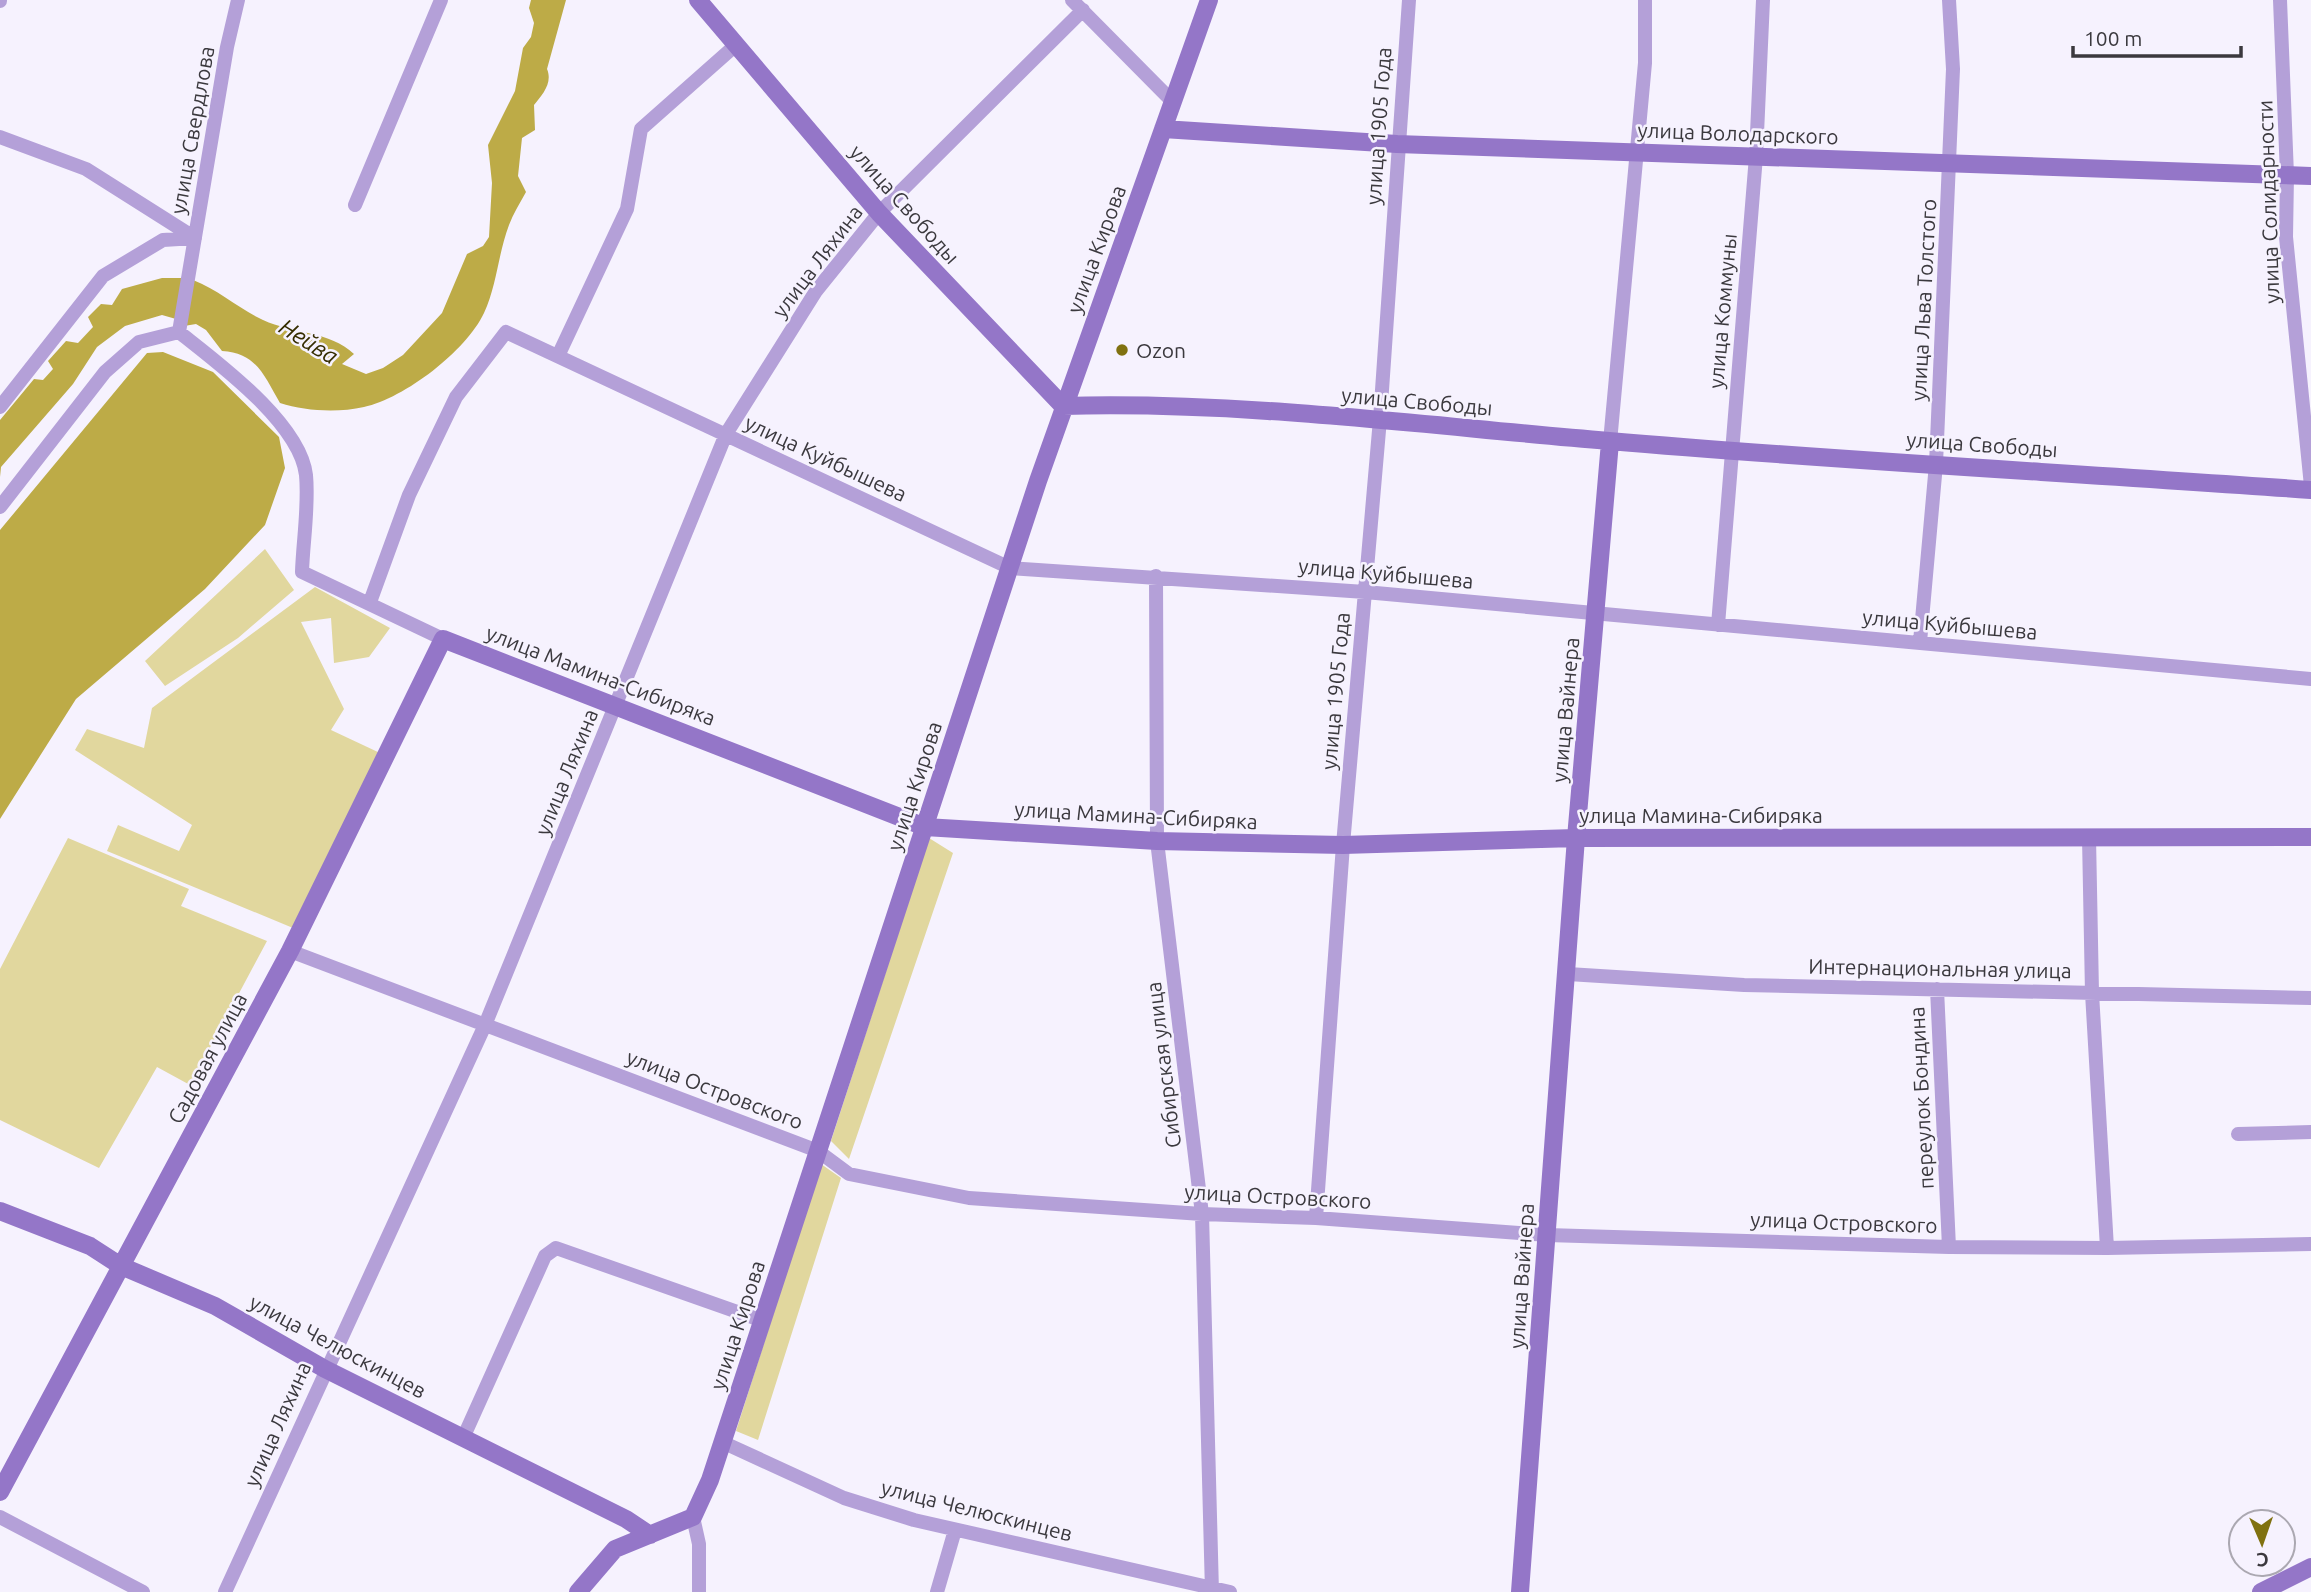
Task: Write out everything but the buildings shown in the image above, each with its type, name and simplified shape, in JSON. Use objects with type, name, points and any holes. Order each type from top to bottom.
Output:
[{"type":"street","name":"улица Свердлова","points":[[179,332],[227,47],[239,0]]},
{"type":"street","points":[[355,205],[440,0]]},
{"type":"street","name":"улица Свободы","points":[[698,0],[879,213],[1063,406],[1135,404],[1380,419],[1610,442],[2311,488]]},
{"type":"street","name":"улица Кирова","points":[[693,1517],[710,1480],[763,1321],[1063,406],[1209,0]]},
{"type":"street","name":"улица 1905 Года","points":[[1316,1217],[1343,845],[1380,419],[1409,0]]},
{"type":"street","name":"улица Вайнера","points":[[1520,1592],[1576,838],[1644,63],[1645,0]]},
{"type":"street","name":"улица Коммуны","points":[[1718,625],[1756,156],[1763,0]]},
{"type":"street","name":"улица Льва Толстого","points":[[1920,642],[1936,464],[1950,163],[1953,69],[1949,0]]},
{"type":"street","name":"улица Солидарности","points":[[2280,0],[2287,175],[2286,237],[2311,488]]},
{"type":"street","points":[[1078,5],[1171,100]]},
{"type":"street","name":"улица Ляхина","points":[[225,1592],[485,1025],[726,434],[816,291],[879,213],[1078,5]]},
{"type":"street","points":[[558,356],[628,209],[641,129],[737,44]]},
{"type":"street","name":"улица Володарского","points":[[1163,129],[1397,144],[2311,176]]},
{"type":"street","points":[[0,137],[86,169],[195,238]]},
{"type":"street","points":[[0,407],[103,276],[163,240],[195,238]]},
{"type":"street","points":[[0,507],[105,372],[139,342],[179,332]]},
{"type":"street","name":"улица Мамина-Сибиряка","points":[[179,332],[219,364],[285,425],[306,473],[302,572],[443,639],[925,827],[1157,841],[1343,845],[1576,838],[2311,837]]},
{"type":"street","name":"улица Куйбышева","points":[[370,603],[409,495],[456,397],[506,332],[1010,568],[1365,592],[2311,679]]},
{"type":"street","name":"Сибирская улица","points":[[1156,576],[1157,841],[1202,1213],[1212,1591]]},
{"type":"street","name":"Садовая улица","points":[[0,1492],[290,951],[443,639]]},
{"type":"street","points":[[2089,837],[2092,993],[2107,1248]]},
{"type":"street","name":"улица Островского","points":[[290,951],[818,1151],[849,1174],[969,1198],[1202,1213],[1316,1217],[1547,1235],[1949,1247],[2107,1248],[2311,1244]]},
{"type":"street","name":"Интернациональная улица","points":[[1568,974],[1744,985],[2311,998]]},
{"type":"street","name":"переулок Бондина","points":[[1937,989],[1949,1247]]},
{"type":"street","points":[[2238,1134],[2311,1132]]},
{"type":"street","name":"улица Челюскинцев","points":[[0,1211],[90,1246],[121,1266],[215,1306],[325,1369],[464,1436],[626,1519],[650,1535]]},
{"type":"street","points":[[464,1436],[545,1256],[556,1248],[763,1321]]},
{"type":"street","name":"улица Челюскинцев","points":[[722,1441],[844,1498],[955,1530],[1212,1591],[1230,1592]]},
{"type":"street","points":[[0,1517],[143,1592]]},
{"type":"street","points":[[578,1592],[615,1549],[693,1517],[699,1544],[699,1592]]},
{"type":"street","points":[[937,1592],[955,1530]]},
{"type":"street","points":[[2261,1592],[2311,1567]]},
{"type":"shaded area","points":[[265,549],[294,590],[238,638],[165,686],[145,661]]},
{"type":"shaded area","points":[[315,587],[390,628],[369,657],[334,663],[331,618],[301,622],[344,709],[331,730],[380,753],[293,928],[107,851],[118,825],[179,851],[192,825],[75,750],[87,729],[144,748],[152,708]]},
{"type":"shaded area","points":[[68,838],[189,889],[181,906],[267,941],[190,1085],[157,1067],[99,1168],[0,1120],[0,969]]},
{"type":"shaded area","points":[[929,838],[953,853],[849,1159],[831,1141]]},
{"type":"shaded area","points":[[821,1164],[841,1178],[758,1440],[736,1431]]},
{"type":"water","name":"Нейва","points":[[531,0],[566,0],[547,69],[548,84],[534,105],[535,130],[522,138],[518,176],[526,192],[509,225],[484,313],[475,328],[449,357],[415,383],[380,402],[343,410],[310,409],[280,403],[264,375],[252,361],[244,356],[222,351],[206,330],[196,324],[184,326],[193,280],[263,320],[334,341],[354,354],[342,364],[366,374],[383,368],[403,355],[442,313],[467,254],[483,246],[489,237],[492,183],[488,145],[515,91],[523,48],[531,37],[534,23],[529,8]]},
{"type":"water","points":[[162,278],[185,278],[176,319],[162,315],[125,326],[97,347],[73,384],[1,467],[0,477],[0,420],[34,379],[43,380],[53,369],[48,361],[66,341],[78,343],[93,327],[88,317],[101,304],[112,305],[122,289]]},
{"type":"water","points":[[163,352],[213,372],[279,437],[285,468],[265,525],[205,589],[76,699],[0,819],[0,530],[147,353]]},
{"type":"place","name":"Ozon","points":[[1122,350]]}]
